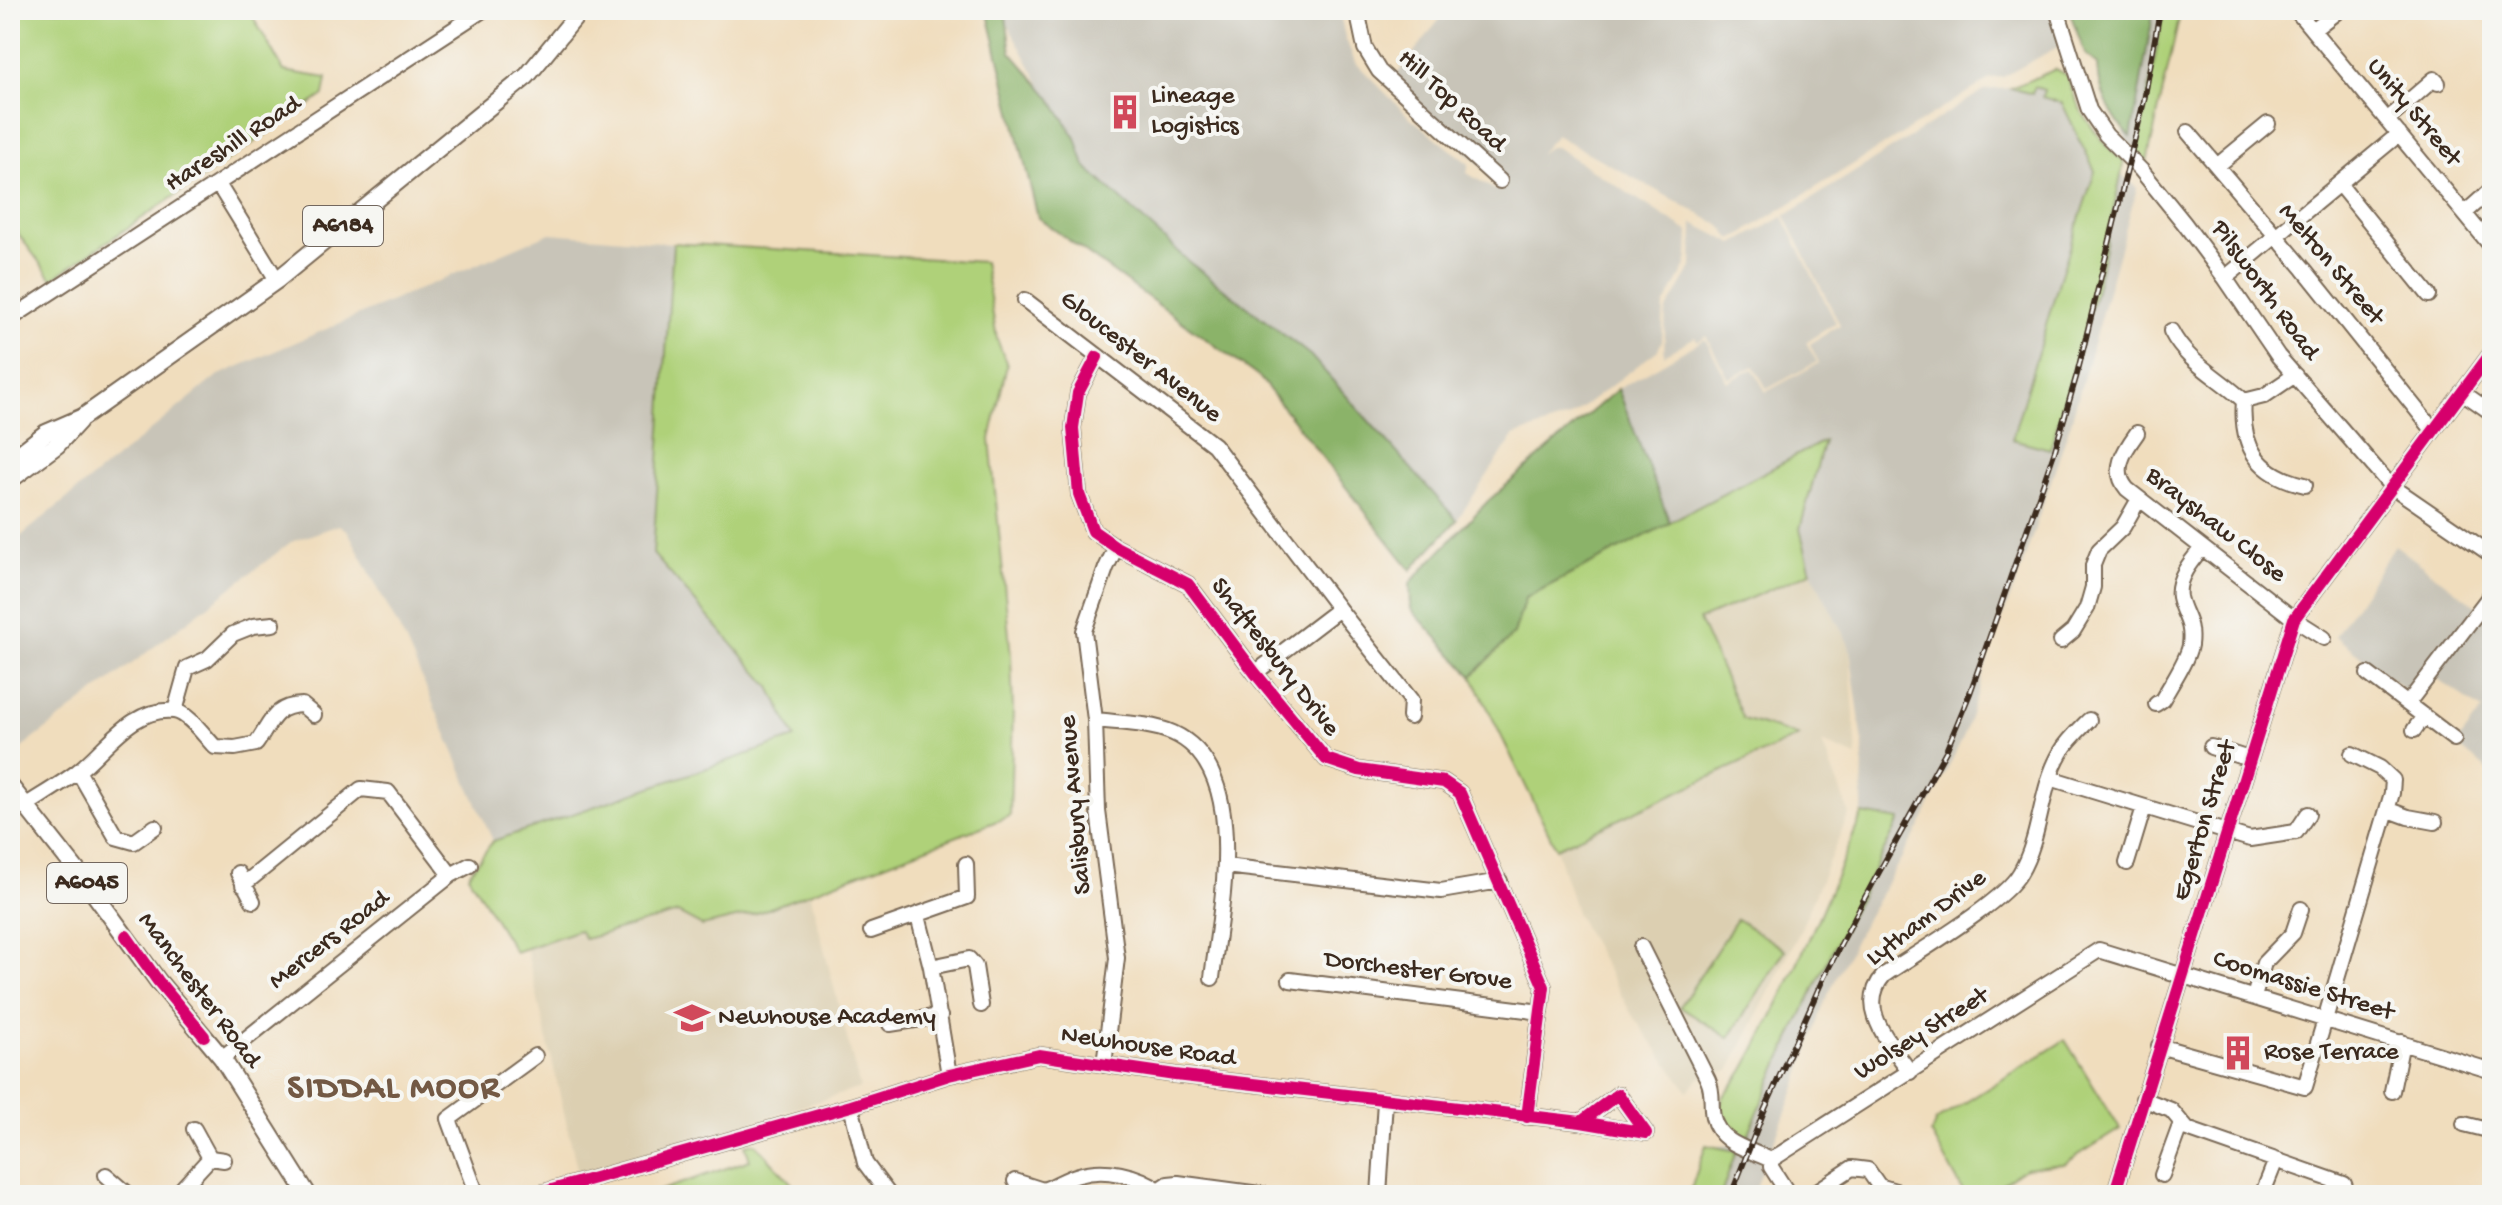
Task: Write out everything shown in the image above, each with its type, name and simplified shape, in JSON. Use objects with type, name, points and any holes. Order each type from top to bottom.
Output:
[{"type":"main road","name":"A6184","points":[[10,461],[46,433],[83,417],[277,280],[527,76],[581,10]]},
{"type":"main road","name":"A6184","points":[[10,480],[57,445],[83,417]]},
{"type":"main road","name":"Manchester Road","points":[[10,786],[158,981],[222,1058],[308,1195]]},
{"type":"street","name":"Hareshill Road","points":[[10,319],[483,10]]},
{"type":"street","name":"Hill Top Road","points":[[1357,10],[1365,48],[1379,71],[1500,181]]},
{"type":"street","name":"Pilsworth Road","points":[[2057,10],[2089,110],[2106,135],[2141,170],[2225,278],[2278,356],[2390,485],[2492,555]]},
{"type":"street","name":"Unity Street","points":[[2296,10],[2492,247]]},
{"type":"street","points":[[2313,30],[2339,10]]},
{"type":"street","points":[[2484,10],[2492,12]]},
{"type":"street","points":[[2387,120],[2434,79],[2438,83]]},
{"type":"street","points":[[2217,166],[2268,124]]},
{"type":"street","name":"Melton Street","points":[[2188,132],[2433,430]]},
{"type":"street","points":[[2225,278],[2399,134]]},
{"type":"street","points":[[218,184],[277,280]]},
{"type":"street","points":[[2339,184],[2429,295]]},
{"type":"street","points":[[2465,213],[2492,189]]},
{"type":"street","name":"Gloucester Avenue","points":[[1025,300],[1214,445],[1411,700],[1410,717]]},
{"type":"street","points":[[2171,331],[2187,356],[2223,381],[2244,401]]},
{"type":"street","name":"Egerton Street","points":[[2114,1195],[2294,619],[2390,485],[2492,352]]},
{"type":"street","name":"Shaftesbury Drive","points":[[1097,357],[1078,393],[1073,428],[1079,494],[1093,531],[1116,547],[1188,584],[1255,673],[1326,759],[1359,770],[1444,782],[1460,793],[1544,987],[1527,1117]]},
{"type":"street","points":[[2244,401],[2264,396],[2295,375]]},
{"type":"street","points":[[2462,392],[2492,413]]},
{"type":"street","points":[[2244,401],[2242,425],[2255,456],[2274,473],[2290,482],[2305,485]]},
{"type":"street","name":"Brayshaw Close","points":[[2137,433],[2122,458],[2119,471],[2122,483],[2294,619],[2324,638]]},
{"type":"street","points":[[2061,641],[2073,631],[2087,608],[2093,587],[2093,565],[2099,550],[2123,527],[2139,499]]},
{"type":"street","name":"Salisbury Avenue","points":[[1104,1065],[1117,958],[1098,811],[1095,720],[1084,631],[1116,547]]},
{"type":"street","points":[[2156,704],[2162,700],[2188,654],[2191,630],[2179,597],[2179,588],[2186,570],[2202,548]]},
{"type":"street","points":[[2408,703],[2492,593]]},
{"type":"street","points":[[1255,673],[1339,609]]},
{"type":"street","points":[[175,711],[187,668],[207,659],[233,634],[253,626],[273,624]]},
{"type":"street","points":[[2368,674],[2454,739]]},
{"type":"street","points":[[25,806],[78,771],[125,727],[146,715],[175,711],[184,715],[215,747],[235,748],[256,744],[276,712],[291,705],[306,700],[314,715]]},
{"type":"street","points":[[2414,730],[2424,716]]},
{"type":"street","points":[[1095,720],[1174,733],[1197,750],[1211,770],[1220,793],[1225,866],[1212,978]]},
{"type":"street","name":"Lytham Drive","points":[[1910,1072],[1873,1013],[1872,999],[1876,986],[1884,975],[2002,894],[2019,875],[2036,838],[2050,778],[2061,753],[2089,720]]},
{"type":"street","points":[[2211,747],[2249,759]]},
{"type":"street","points":[[2159,1046],[2305,1087],[2389,810],[2393,780],[2380,768],[2352,754]]},
{"type":"street","points":[[78,771],[116,837],[134,842],[155,827]]},
{"type":"street","points":[[2050,778],[2250,839],[2296,832],[2308,814]]},
{"type":"street","points":[[253,901],[241,879],[361,789],[388,792],[451,875]]},
{"type":"street","points":[[2127,863],[2144,807]]},
{"type":"street","points":[[2389,810],[2435,822]]},
{"type":"street","points":[[871,931],[967,897],[966,864]]},
{"type":"street","name":"Mercers Road","points":[[222,1058],[451,875],[470,865]]},
{"type":"street","points":[[1225,866],[1441,891],[1500,881]]},
{"type":"street","points":[[2254,997],[2264,963],[2293,933],[2301,909]]},
{"type":"street","points":[[918,916],[931,967],[949,1075]]},
{"type":"street","points":[[1641,947],[1708,1080],[1713,1096],[1713,1119],[1720,1132],[1727,1141],[1771,1160],[1771,1167],[1789,1195]]},
{"type":"street","name":"Wolsey Street","points":[[1771,1160],[2099,950]]},
{"type":"street","name":"Coomassie Street","points":[[2099,950],[2492,1071]]},
{"type":"street","points":[[931,967],[969,959],[975,966],[981,1005]]},
{"type":"street","name":"Dorchester Grove","points":[[1290,980],[1541,1012]]},
{"type":"street","points":[[890,1024],[940,1016]]},
{"type":"street","points":[[2392,1091],[2402,1042]]},
{"type":"street","name":"Newhouse Road","points":[[534,1195],[851,1106],[949,1075],[1039,1055],[1385,1101],[1581,1122]]},
{"type":"street","points":[[477,1195],[449,1119],[535,1056]]},
{"type":"street","points":[[2143,1099],[2171,1110],[2187,1129],[2344,1184],[2348,1195]]},
{"type":"street","points":[[1379,1195],[1385,1101]]},
{"type":"street","points":[[851,1106],[865,1163],[889,1195]]},
{"type":"street","points":[[2162,1175],[2181,1123]]},
{"type":"street","points":[[2464,1124],[2492,1131]]},
{"type":"street","points":[[176,1195],[217,1159],[194,1129]]},
{"type":"street","points":[[2262,1195],[2276,1160]]},
{"type":"street","points":[[1811,1195],[1852,1168],[1868,1170],[1879,1186],[1899,1192]]},
{"type":"street","points":[[1015,1181],[1048,1192],[1076,1175],[1090,1172],[1138,1178],[1157,1192],[1168,1184],[1178,1183],[1267,1195]]},
{"type":"street","points":[[106,1175],[129,1195]]},
{"type":"shaded area","points":[[1000,10],[1339,10],[1355,62],[1407,115],[1469,164],[1467,173],[1495,190],[1505,188],[1391,82],[1447,10],[2050,10],[2063,44],[2003,77],[1991,78],[1732,240],[1721,226],[1556,135],[1539,154],[1549,147],[1556,147],[1689,232],[1688,257],[1664,306],[1662,341],[1658,350],[1570,417],[1514,436],[1457,520],[1310,355],[1189,262],[1085,166]]},
{"type":"shaded area","points":[[2152,10],[2164,10],[2137,152],[2127,143],[2122,129]]},
{"type":"shaded area","points":[[2056,69],[2062,103],[2096,171],[2060,278],[2013,439],[2050,449],[2093,298],[2122,175],[2137,188],[2071,422],[1996,633],[1965,733],[1919,828],[1867,917],[1824,1003],[1795,1090],[1771,1149],[1765,1151],[1732,1138],[1885,818],[1862,814],[1863,743],[1849,645],[1811,572],[1800,529],[1824,442],[1670,523],[1618,389],[1705,339],[1728,382],[1753,369],[1766,392],[1819,363],[1810,344],[1840,325],[1785,216],[1984,90],[2011,88]]},
{"type":"shaded area","points":[[1783,217],[1836,323],[1806,342],[1817,362],[1767,389],[1754,366],[1729,379],[1706,336],[1698,341],[1695,337],[1664,355],[1666,311],[1692,267],[1693,223],[1734,244]]},
{"type":"shaded area","points":[[550,233],[673,243],[653,554],[770,687],[795,738],[493,841],[406,642],[348,531],[339,525],[291,542],[10,757],[10,545],[217,376]]},
{"type":"shaded area","points":[[1824,441],[1800,529],[1811,572],[1849,645],[1857,757],[1822,743],[1849,813],[1799,933],[1729,1071],[1708,1073],[1688,1091],[1632,1015],[1577,915],[1556,848],[1472,676],[1662,527]]},
{"type":"shaded area","points":[[2395,545],[2488,615],[2492,611],[2492,774],[2456,745],[2482,710],[2435,677],[2416,699],[2335,636]]},
{"type":"shaded area","name":"Newhouse Academy","points":[[810,894],[860,1088],[579,1177],[526,948],[580,930],[586,939],[679,913],[702,926],[757,913]]},
{"type":"shaded area","points":[[1729,1145],[1758,1157],[1762,1170],[1754,1195],[1702,1195],[1718,1146]]},
{"type":"green space","points":[[10,10],[249,10],[284,71],[327,78],[324,95],[52,279],[10,223]]},
{"type":"green space","points":[[987,10],[1005,10],[1011,52],[1050,97],[1076,138],[1085,166],[1189,262],[1310,355],[1457,520],[1411,570],[1260,378],[1038,218]]},
{"type":"green space","points":[[2069,10],[2154,10],[2131,137],[2107,104],[2098,65],[2085,54]]},
{"type":"green space","points":[[2164,10],[2181,10],[2147,162],[2137,152]]},
{"type":"green space","points":[[2056,69],[2067,75],[2089,123],[2124,162],[2094,298],[2050,449],[2012,439],[2095,171],[2062,103],[2042,97],[2044,90],[2035,87],[2032,94],[2011,88]]},
{"type":"green space","points":[[673,243],[984,262],[997,339],[1007,365],[990,439],[1011,656],[1010,816],[757,913],[702,926],[678,913],[585,939],[579,930],[515,952],[468,875],[493,841],[795,738],[770,687],[653,554]]},
{"type":"green space","points":[[1618,389],[1670,523],[1525,598],[1514,634],[1472,676],[1411,609],[1410,583],[1488,501]]},
{"type":"green space","points":[[1824,441],[1800,529],[1811,572],[1699,620],[1743,719],[1799,736],[1556,848],[1472,676],[1514,634],[1525,598]]},
{"type":"green space","points":[[1862,814],[1900,820],[1818,980],[1745,1143],[1721,1127],[1719,1116],[1722,1100],[1745,1068],[1777,1006]]},
{"type":"green space","points":[[1737,919],[1785,950],[1729,1038],[1680,1007]]},
{"type":"green space","points":[[2065,1040],[2120,1129],[2064,1164],[2025,1168],[1985,1195],[1965,1195],[1931,1133],[1936,1121]]},
{"type":"green space","points":[[755,1143],[802,1195],[647,1195],[750,1160],[745,1145]]},
{"type":"green space","points":[[1706,1145],[1736,1151],[1721,1195],[1689,1195]]},
{"type":"railway","points":[[1731,1195],[1764,1111],[1823,979],[1946,751],[1970,693],[2055,450],[2077,374],[2144,101],[2160,10]]},
{"type":"cycle path","points":[[2114,1195],[2294,619],[2492,352]]},
{"type":"cycle path","points":[[1097,357],[1078,393],[1073,428],[1079,494],[1093,531],[1116,547],[1188,584],[1255,673],[1326,759],[1359,770],[1444,782],[1460,793],[1544,987],[1527,1117]]},
{"type":"cycle path","points":[[126,936],[158,981],[204,1036]]},
{"type":"cycle path","points":[[534,1195],[851,1106],[949,1075],[1039,1055],[1175,1075],[1581,1122],[1646,1133],[1618,1094],[1581,1122]]},
{"type":"place","name":"Lineage Logistics","points":[[1125,112]]},
{"type":"place","name":"Newhouse Academy","points":[[692,1018]]},
{"type":"place","name":"Rose Terrace","points":[[2238,1053]]},
{"type":"district","name":"SIDDAL MOOR","points":[[394,1090]]}]
